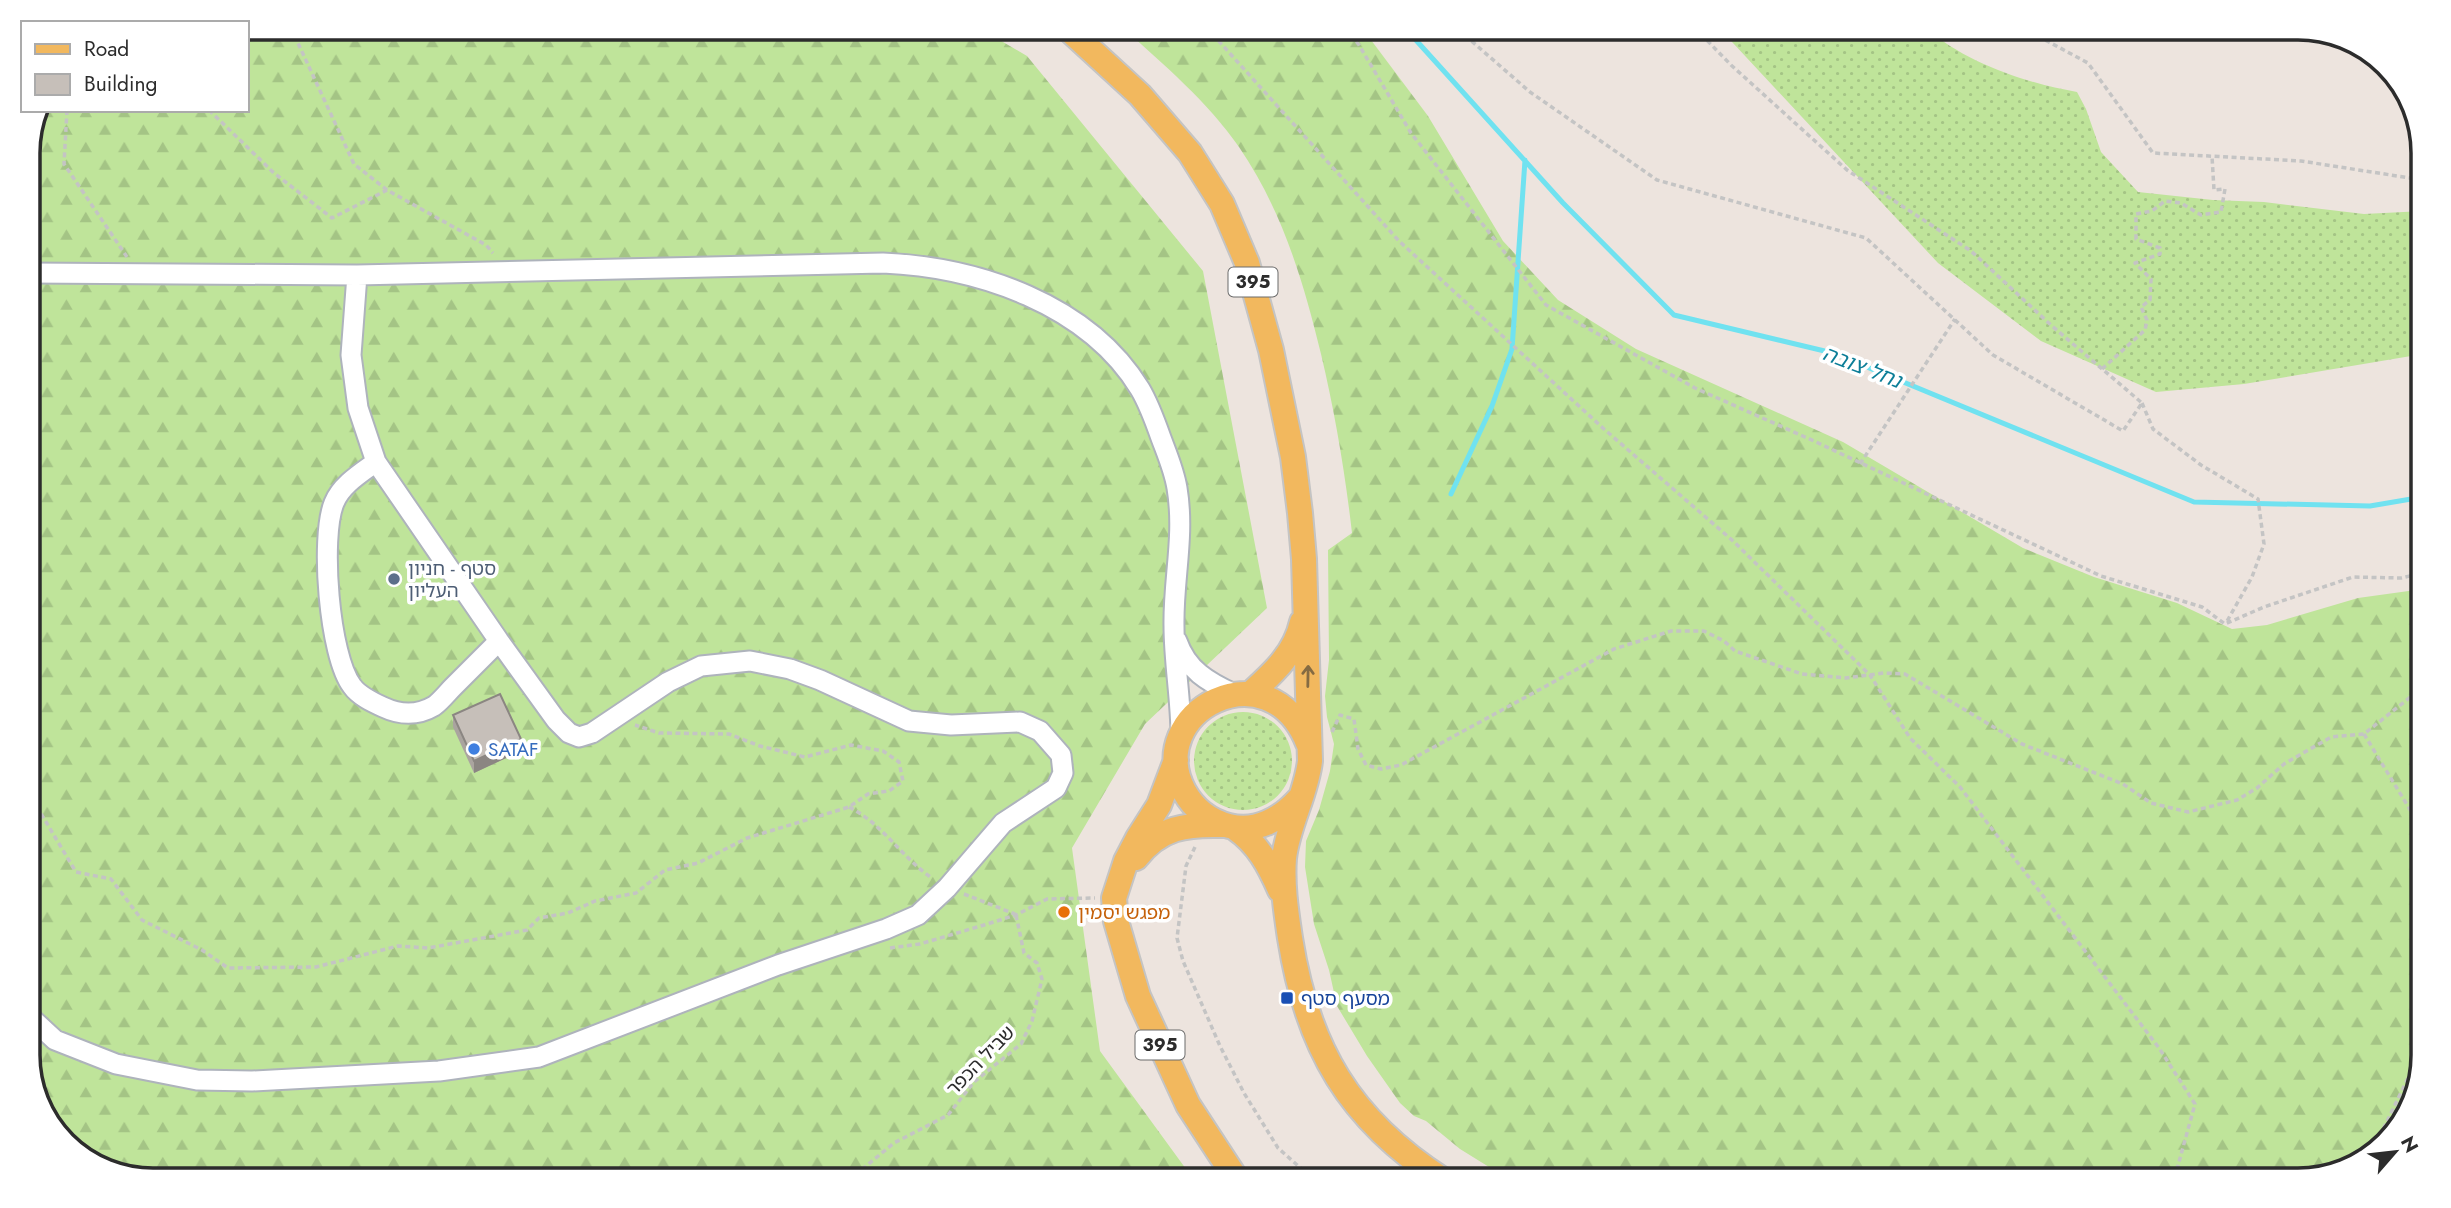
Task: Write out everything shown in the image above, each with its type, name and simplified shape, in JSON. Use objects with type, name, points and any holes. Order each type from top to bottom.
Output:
[{"type":"main road","name":"395","points":[[1081,40],[1167,124],[1205,174],[1236,232],[1252,281],[1271,349],[1289,436],[1300,513],[1309,753],[1308,780],[1300,797]]},
{"type":"main road","name":"395","points":[[1229,1168],[1188,1105],[1138,996],[1116,921],[1117,888],[1138,838],[1159,805],[1189,721],[1202,708],[1217,699],[1242,694],[1276,671],[1295,645],[1304,614],[1305,596]]},
{"type":"main road","points":[[1242,694],[1273,701],[1293,716],[1302,729],[1309,753]]},
{"type":"main road","points":[[1179,748],[1180,782],[1190,801],[1205,816],[1230,826],[1249,838],[1262,853],[1284,901]]},
{"type":"main road","points":[[1117,888],[1141,852],[1170,830],[1190,824],[1254,827],[1272,822],[1288,812],[1300,797]]},
{"type":"main road","points":[[1300,797],[1287,840],[1284,901],[1293,957],[1310,1022],[1328,1063],[1352,1100],[1382,1133],[1425,1168]]},
{"type":"street","points":[[40,273],[357,275],[883,263],[915,264],[966,274],[1010,289],[1078,324],[1109,350],[1141,390],[1154,418],[1173,470],[1180,508],[1180,560],[1174,616],[1174,656],[1180,691],[1179,748]]},
{"type":"street","points":[[40,1026],[55,1040],[116,1064],[197,1080],[252,1082],[439,1071],[539,1058],[778,965],[887,929],[918,915],[947,888],[1003,823],[1056,788],[1063,773],[1061,755],[1041,731],[1020,722],[951,725],[909,721],[820,680],[790,669],[750,661],[701,666],[668,682],[592,733],[579,737],[569,733],[556,720],[499,641],[376,462],[358,408],[351,355],[357,275]]},
{"type":"street","points":[[376,462],[350,481],[334,502],[327,544],[334,641],[341,667],[353,688],[371,701],[394,712],[412,714],[434,706],[499,641]]},
{"type":"street","points":[[1174,616],[1175,633],[1187,662],[1196,673],[1210,683],[1242,694]]},
{"type":"path","points":[[296,40],[354,164],[387,190],[486,246],[509,271]]},
{"type":"path","points":[[1218,40],[1399,242],[1604,429],[1732,540],[1870,675],[1910,738],[1960,788],[2159,1048],[2195,1104],[2177,1168]]},
{"type":"path","points":[[1355,40],[1410,133],[1546,305],[1695,388],[2101,576],[2202,607],[2225,624]]},
{"type":"path","points":[[1470,40],[1530,92],[1657,180],[1866,238],[1993,355],[2123,431],[2142,403]]},
{"type":"path","points":[[1707,40],[1847,170],[1971,251],[2052,326],[2142,403],[2152,429],[2201,465],[2258,499],[2264,544],[2252,577],[2225,624]]},
{"type":"path","points":[[2045,40],[2088,63],[2153,153],[2301,161],[2411,178]]},
{"type":"path","points":[[67,112],[64,164],[138,273]]},
{"type":"path","points":[[211,112],[274,173],[332,218],[387,190]]},
{"type":"path","points":[[2102,369],[2145,330],[2147,320],[2140,307],[2150,300],[2151,279],[2135,263],[2160,254],[2160,248],[2136,239],[2136,214],[2152,212],[2165,201],[2180,203],[2202,215],[2221,212],[2224,189],[2214,190],[2212,156]]},
{"type":"path","points":[[1860,464],[1955,319]]},
{"type":"path","points":[[2225,624],[2264,607],[2353,577],[2411,576]]},
{"type":"path","points":[[1309,753],[1323,751],[1340,715],[1354,719],[1358,749],[1366,765],[1381,769],[1401,765],[1614,649],[1671,631],[1704,631],[1724,641],[1735,651],[1802,674],[1846,678],[1884,673],[1905,674],[2022,744],[2123,784],[2151,803],[2188,812],[2237,800],[2257,788],[2284,764],[2331,737],[2364,734],[2411,697]]},
{"type":"path","points":[[40,812],[76,872],[111,879],[142,920],[202,950],[228,968],[316,967],[398,946],[428,948],[527,930],[540,918],[568,913],[594,901],[636,893],[665,870],[698,863],[747,838],[849,807],[868,793],[889,791],[903,781],[899,762],[883,751],[851,745],[805,757],[760,746],[729,734],[659,733],[631,724],[617,730],[609,723]]},
{"type":"path","points":[[2364,734],[2411,811]]},
{"type":"path","points":[[849,807],[863,814],[916,867],[947,888],[1016,915],[1047,899],[1117,888]]},
{"type":"path","points":[[1230,826],[1208,834],[1193,850],[1186,866],[1177,938],[1183,961],[1244,1093],[1278,1148],[1300,1168]]},
{"type":"path","name":"שביל הכפר","points":[[864,1168],[894,1143],[948,1115],[974,1082],[1021,1044],[1032,1021],[1042,979],[1037,962],[1024,953],[1016,915]]},
{"type":"path","points":[[2384,1128],[2409,1076]]},
{"type":"green space","points":[[248,40],[1000,40],[1027,56],[1203,271],[1267,608],[1145,724],[1072,848],[1100,1051],[1185,1168],[153,1168],[124,1164],[103,1156],[79,1140],[59,1118],[52,1105],[42,1077],[40,1062],[40,146],[48,112],[248,112]]},
{"type":"green space","points":[[1136,40],[1371,40],[1428,116],[1503,241],[1558,300],[1636,349],[1843,442],[2023,548],[2094,577],[2177,603],[2232,629],[2267,625],[2358,598],[2411,591],[2411,1055],[2405,1091],[2393,1117],[2360,1117],[2360,1149],[2327,1164],[2298,1168],[1491,1168],[1460,1149],[1426,1121],[1414,1116],[1400,1103],[1367,1056],[1337,1006],[1314,924],[1305,867],[1306,841],[1319,810],[1334,744],[1325,696],[1329,660],[1328,550],[1352,533],[1343,465],[1326,376],[1298,273],[1279,221],[1239,147],[1199,99]]},
{"type":"green space","points":[[1730,40],[1942,40],[1959,52],[1997,70],[2077,92],[2101,152],[2138,192],[2264,202],[2364,214],[2411,212],[2411,356],[2244,384],[2156,392],[2041,341],[1938,263]]},
{"type":"green space","points":[[1243,712],[1262,715],[1278,726],[1289,742],[1292,761],[1289,780],[1278,796],[1262,807],[1243,810],[1224,807],[1208,796],[1197,780],[1194,761],[1197,742],[1208,726],[1224,715]]},
{"type":"building","points":[[500,694],[521,739],[474,761],[453,715]]},
{"type":"waterway","name":"נחל צובה","points":[[1416,40],[1563,203],[1674,315],[1833,353],[2194,502],[2370,506],[2411,499]]},
{"type":"waterway","points":[[1451,494],[1492,406],[1512,349],[1525,160]]},
{"type":"place","name":"סטף - חניון העליון","points":[[394,579]]},
{"type":"place","name":"SATAF","points":[[474,749]]},
{"type":"place","name":"מפגש יסמין","points":[[1064,912]]},
{"type":"place","name":"מסעף סטף","points":[[1287,998]]}]
